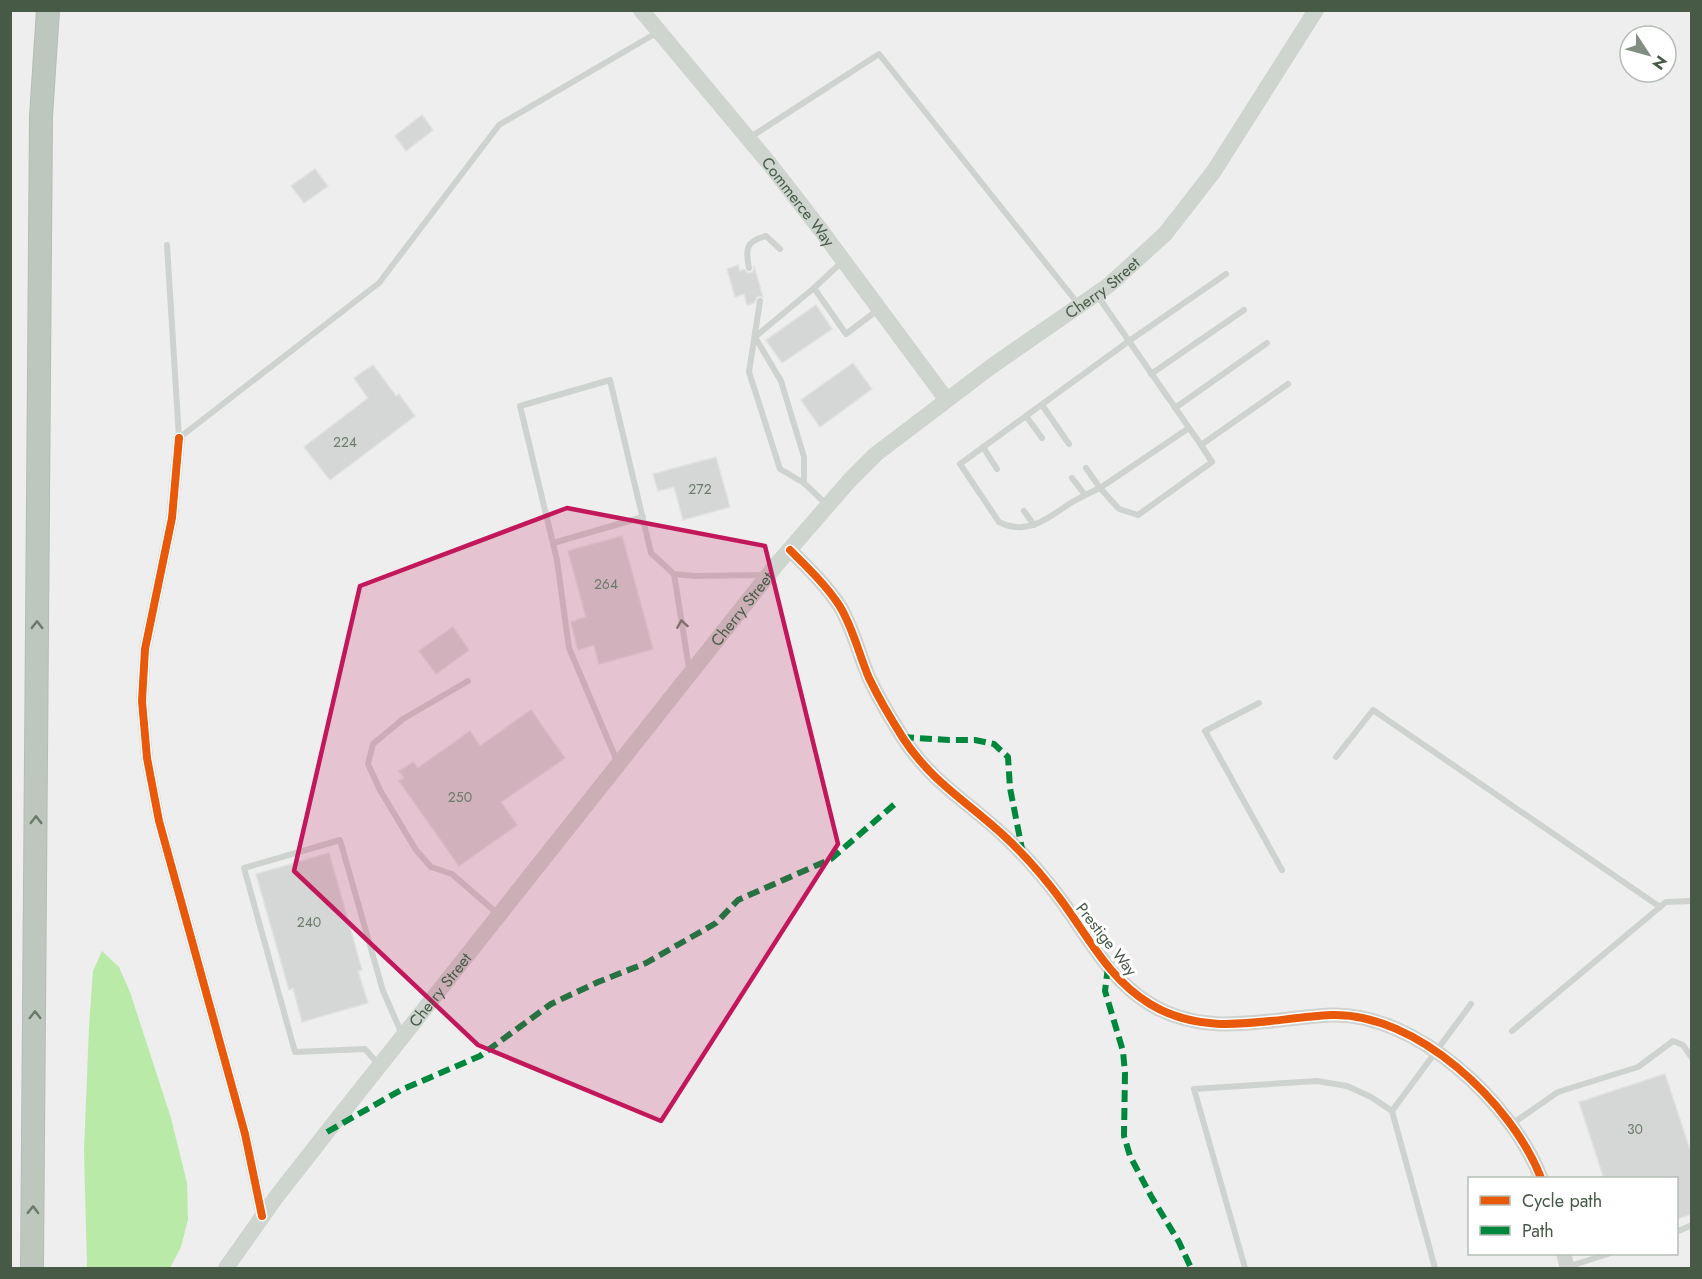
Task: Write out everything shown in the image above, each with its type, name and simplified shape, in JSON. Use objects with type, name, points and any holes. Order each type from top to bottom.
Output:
[{"type":"highway","points":[[32,1269],[41,128],[48,10]]},
{"type":"main road","name":"Commerce Way","points":[[641,10],[748,138],[844,261],[946,399]]},
{"type":"main road","name":"Cherry Street","points":[[226,1269],[262,1216],[402,1036],[789,550],[876,454],[946,399],[1096,294],[1165,234],[1196,196],[1240,131],[1316,10]]},
{"type":"street","points":[[179,438],[172,518],[145,649],[142,701],[147,758],[159,821],[244,1134],[262,1216]]},
{"type":"street","name":"Prestige Way","points":[[789,550],[821,580],[840,607],[888,715],[920,763],[1004,835],[1024,856],[1061,900],[1108,967],[1130,990],[1156,1007],[1195,1022],[1235,1025],[1332,1015],[1375,1020],[1397,1028],[1434,1052],[1474,1083],[1511,1125],[1522,1141],[1540,1177]]},
{"type":"lane","points":[[179,438],[379,283],[499,125],[659,32]]},
{"type":"lane","points":[[748,138],[879,54],[1080,306]]},
{"type":"lane","points":[[749,268],[747,256],[749,244],[756,239],[766,236],[780,249]]},
{"type":"lane","points":[[167,245],[179,438]]},
{"type":"lane","points":[[755,337],[844,261]]},
{"type":"lane","points":[[1189,428],[1100,488],[1034,525],[1021,528],[999,522],[960,464],[1129,341],[1226,274]]},
{"type":"lane","points":[[814,288],[846,334],[879,309]]},
{"type":"lane","points":[[1086,468],[1119,509],[1138,515],[1212,462],[1096,294]]},
{"type":"lane","points":[[760,301],[749,372],[780,469],[804,483],[828,505]]},
{"type":"lane","points":[[1151,374],[1244,310]]},
{"type":"lane","points":[[755,337],[781,381],[804,457],[804,483]]},
{"type":"lane","points":[[1175,408],[1267,343]]},
{"type":"lane","points":[[619,765],[569,648],[553,543],[520,406],[610,380],[651,553],[674,574],[695,576],[770,574]]},
{"type":"lane","points":[[1201,446],[1288,384]]},
{"type":"lane","points":[[1042,405],[1069,444]]},
{"type":"lane","points":[[1026,416],[1042,438]]},
{"type":"lane","points":[[983,447],[997,469]]},
{"type":"lane","points":[[1072,478],[1085,495]]},
{"type":"lane","points":[[1024,511],[1034,525]]},
{"type":"lane","points":[[553,543],[643,517]]},
{"type":"lane","points":[[674,574],[690,674]]},
{"type":"lane","points":[[468,681],[404,718],[373,744],[368,764],[380,790],[416,850],[432,867],[452,874],[498,915]]},
{"type":"lane","points":[[1260,703],[1205,731],[1282,870]]},
{"type":"lane","points":[[1336,757],[1372,710],[1660,907]]},
{"type":"lane","points":[[380,1065],[364,1049],[295,1052],[244,868],[340,840],[383,991],[402,1036]]},
{"type":"lane","points":[[1512,1031],[1666,902],[1692,901]]},
{"type":"lane","points":[[1392,1111],[1471,1004]]},
{"type":"lane","points":[[1511,1125],[1558,1092],[1638,1067],[1673,1041],[1683,1045],[1692,1058]]},
{"type":"lane","points":[[1245,1269],[1194,1089],[1317,1081],[1347,1086],[1371,1097],[1392,1111],[1435,1269]]},
{"type":"lane","points":[[1678,1232],[1692,1225]]},
{"type":"lane","points":[[1566,1263],[1603,1255]]},
{"type":"highlighted area","points":[[567,508],[765,546],[838,844],[661,1121],[478,1045],[294,871],[360,586]]},
{"type":"shaded area","points":[[102,951],[119,967],[130,992],[171,1118],[187,1183],[188,1219],[181,1247],[170,1268],[87,1268],[84,1151],[89,1026],[93,971]]},
{"type":"building","points":[[422,115],[433,130],[406,151],[395,136]]},
{"type":"building","points":[[315,169],[328,186],[304,203],[291,186]]},
{"type":"building","points":[[738,265],[740,271],[744,269],[748,273],[753,272],[754,266],[763,297],[758,296],[754,303],[747,305],[744,294],[735,297],[727,269]]},
{"type":"building","points":[[816,305],[832,329],[782,363],[766,340]]},
{"type":"building","points":[[853,363],[872,389],[820,427],[801,400]]},
{"type":"building","points":[[373,365],[396,396],[399,394],[415,416],[330,480],[304,447],[368,398],[354,378]]},
{"type":"building","points":[[716,457],[730,507],[683,520],[674,487],[658,491],[653,474]]},
{"type":"building","points":[[622,536],[653,649],[599,664],[594,645],[578,650],[571,622],[586,617],[568,551]]},
{"type":"building","points":[[453,627],[469,650],[436,674],[419,651]]},
{"type":"building","points":[[531,710],[565,758],[501,802],[517,825],[459,866],[399,781],[404,778],[399,771],[413,762],[418,768],[470,731],[480,746]]},
{"type":"building","points":[[329,853],[362,970],[358,971],[368,1003],[302,1022],[293,988],[289,990],[256,874]]},
{"type":"building","points":[[1665,1074],[1692,1156],[1692,1214],[1678,1219],[1678,1177],[1603,1177],[1579,1102]]},
{"type":"marked path","points":[[902,737],[975,740],[994,744],[1008,757],[1010,788],[1023,854]]},
{"type":"marked path","points":[[327,1132],[401,1090],[480,1056],[551,1004],[646,963],[716,923],[738,900],[831,859],[896,803]]},
{"type":"marked path","points":[[1108,967],[1105,991],[1123,1051],[1124,1136],[1130,1156],[1179,1242],[1191,1268]]},
{"type":"cycle path","points":[[179,438],[172,518],[145,649],[142,701],[147,758],[159,821],[245,1134],[262,1216]]},
{"type":"cycle path","points":[[790,550],[822,583],[839,605],[873,686],[894,724],[914,753],[937,778],[1001,833],[1025,857],[1054,891],[1111,970],[1136,994],[1172,1015],[1216,1024],[1331,1015],[1363,1018],[1396,1029],[1427,1045],[1457,1067],[1484,1093],[1508,1120],[1527,1149],[1541,1177]]}]
